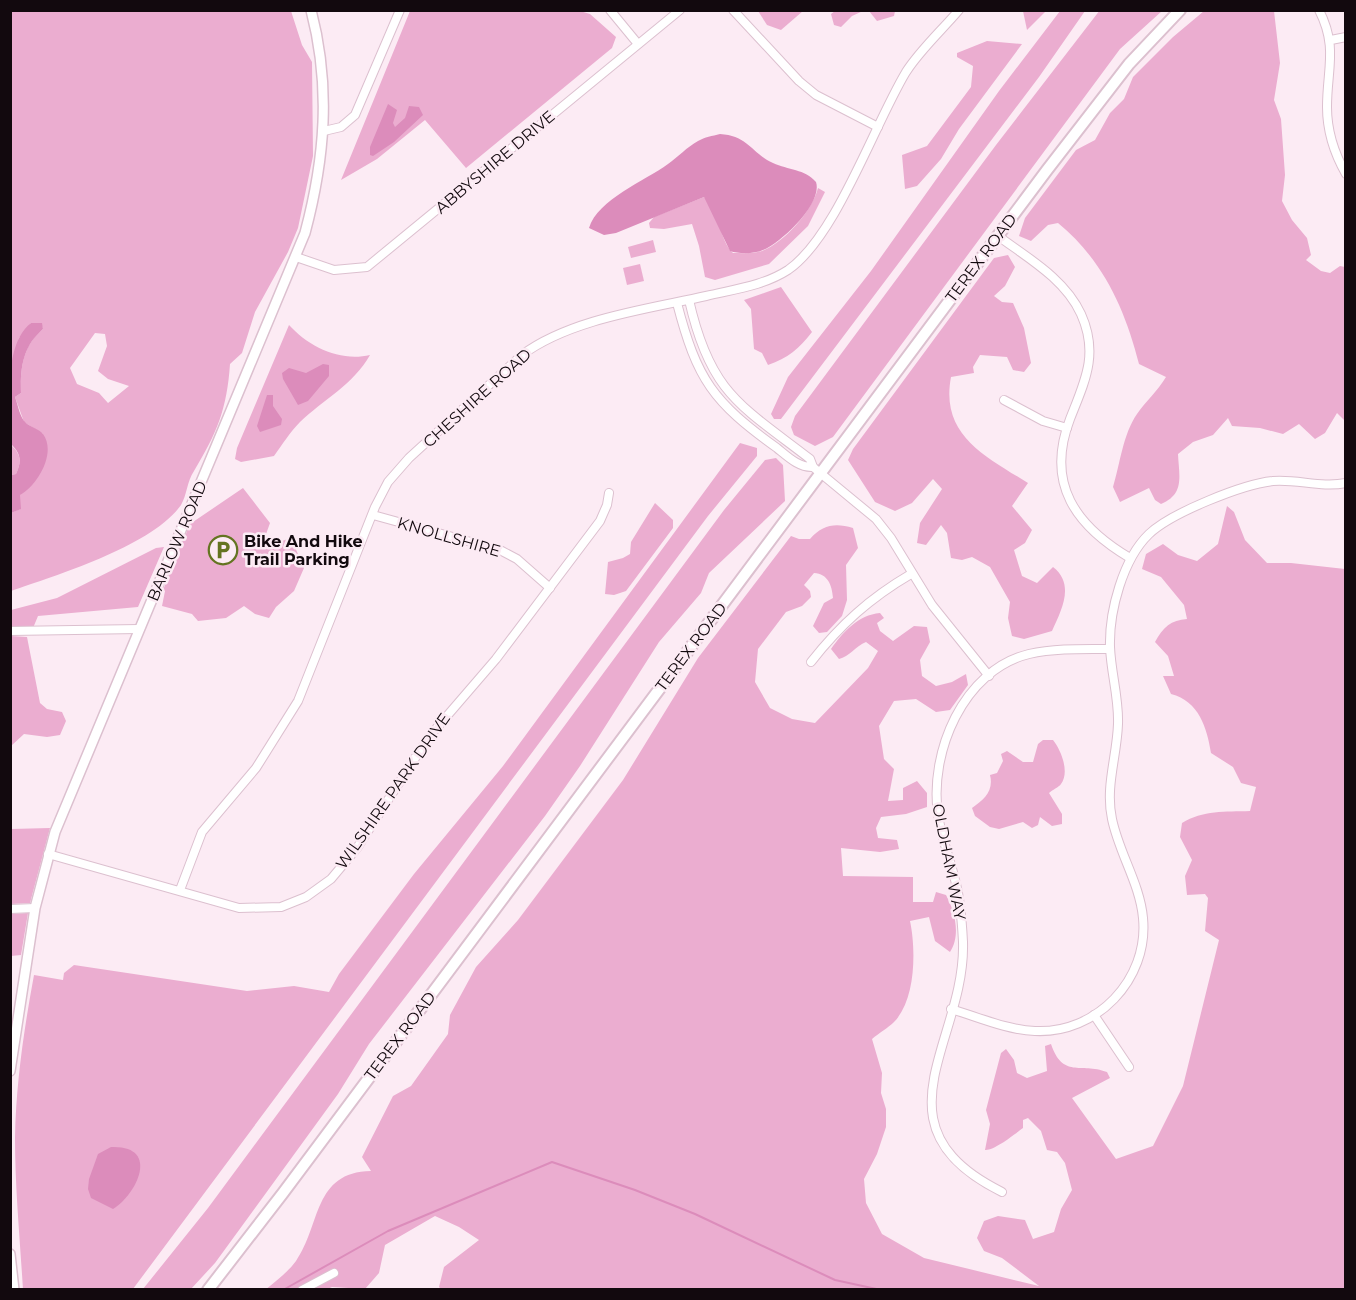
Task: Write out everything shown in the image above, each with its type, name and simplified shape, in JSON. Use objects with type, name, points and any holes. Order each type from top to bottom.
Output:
[{"type":"main road","name":"TEREX ROAD","points":[[208,1290],[817,471],[1123,72],[1180,10]]},
{"type":"street","name":"BARLOW ROAD","points":[[10,1071],[35,908],[48,854],[139,629],[296,257],[317,187],[324,131],[323,73],[311,10]]},
{"type":"street","points":[[324,131],[341,127],[355,115],[400,10]]},
{"type":"street","points":[[610,10],[638,44]]},
{"type":"street","name":"ABBYSHIRE DRIVE","points":[[296,257],[334,270],[367,267],[680,10]]},
{"type":"street","points":[[733,10],[799,81],[816,95],[878,127]]},
{"type":"street","name":"CHESHIRE ROAD","points":[[180,890],[202,831],[256,768],[291,713],[383,490],[395,473],[537,344],[570,329],[747,288],[777,277],[790,268],[808,252],[822,232],[907,71],[959,10]]},
{"type":"street","points":[[1319,10],[1330,40],[1332,63],[1328,101],[1329,125],[1333,145],[1346,174]]},
{"type":"street","points":[[1330,40],[1346,37]]},
{"type":"street","points":[[998,236],[1044,270],[1066,290],[1085,325],[1089,347],[1089,369],[1083,393],[1067,428],[1063,444],[1063,479],[1071,505],[1094,534],[1130,558]]},
{"type":"street","points":[[689,300],[696,330],[716,378],[749,414],[810,459],[817,471],[876,519],[891,538],[911,574],[944,621],[988,676]]},
{"type":"street","points":[[677,303],[688,343],[707,383],[718,400],[742,423],[805,468],[817,471]]},
{"type":"street","points":[[707,383],[716,378]]},
{"type":"street","points":[[1004,400],[1043,421],[1067,428]]},
{"type":"street","points":[[742,423],[749,414]]},
{"type":"street","points":[[951,1009],[1033,1031],[1064,1028],[1094,1016],[1115,999],[1137,965],[1143,938],[1143,919],[1138,896],[1112,817],[1110,783],[1118,724],[1110,648],[1114,610],[1130,558],[1150,532],[1164,522],[1245,487],[1273,481],[1325,485],[1346,483]]},
{"type":"street","name":"WILSHIRE PARK DRIVE","points":[[48,854],[239,908],[265,909],[301,900],[338,872],[373,827],[428,738],[496,659],[600,521],[608,505],[609,492]]},
{"type":"street","name":"KNOLLSHIRE","points":[[373,515],[500,550],[517,559],[550,588]]},
{"type":"street","points":[[811,662],[852,615],[877,594],[911,574]]},
{"type":"street","points":[[10,631],[139,629]]},
{"type":"street","name":"OLDHAM WAY","points":[[1002,1192],[974,1177],[953,1159],[941,1140],[934,1120],[931,1091],[933,1073],[962,962],[962,913],[938,814],[937,783],[942,750],[953,722],[968,699],[988,676],[1027,654],[1051,650],[1110,648]]},
{"type":"street","points":[[10,909],[35,908]]},
{"type":"street","points":[[1094,1016],[1129,1067]]},
{"type":"street","points":[[10,1254],[14,1290]]},
{"type":"street","points":[[302,1290],[334,1274]]},
{"type":"shaded area","points":[[1100,10],[1162,11],[1120,49],[833,437],[815,446],[794,435],[791,427],[795,416],[996,145]]},
{"type":"shaded area","points":[[11,11],[291,11],[302,45],[312,62],[313,156],[298,228],[288,252],[255,312],[242,353],[230,364],[229,380],[220,420],[192,475],[183,501],[167,520],[127,546],[77,568],[11,591],[11,513],[20,509],[20,495],[43,434],[24,422],[15,397],[21,393],[24,358],[31,342],[43,329],[41,323],[31,323],[19,338],[11,370]],"holes":[[[95,333],[105,334],[107,346],[98,371],[108,379],[129,386],[108,403],[99,393],[77,384],[70,368]]]},
{"type":"shaded area","points":[[410,11],[580,11],[590,14],[616,37],[612,48],[466,168],[425,120],[377,159],[341,180]]},
{"type":"shaded area","points":[[758,11],[803,11],[781,30],[767,25]]},
{"type":"shaded area","points":[[835,11],[863,11],[852,16],[841,27],[834,25],[831,14]]},
{"type":"shaded area","points":[[869,11],[895,11],[894,16],[877,21]]},
{"type":"shaded area","points":[[1023,11],[1046,11],[1027,30]]},
{"type":"shaded area","points":[[1060,11],[1085,11],[1039,77],[781,419],[774,419],[771,414],[788,377],[871,271],[999,91]]},
{"type":"shaded area","points":[[1204,11],[1274,11],[1280,63],[1274,100],[1281,119],[1285,175],[1282,201],[1292,220],[1307,238],[1311,255],[1306,260],[1321,271],[1330,273],[1340,266],[1345,267],[1345,421],[1337,413],[1325,433],[1315,439],[1299,424],[1283,434],[1260,428],[1232,426],[1228,418],[1213,435],[1193,442],[1178,454],[1179,484],[1169,500],[1161,504],[1155,500],[1149,488],[1120,502],[1113,487],[1128,431],[1137,414],[1166,377],[1139,364],[1127,324],[1110,287],[1100,269],[1074,237],[1058,223],[1048,225],[1031,241],[1019,236],[1025,218],[1076,150],[1095,140],[1110,113],[1124,99],[1133,77],[1173,37]]},
{"type":"shaded area","points":[[987,41],[1022,44],[959,129],[941,159],[917,186],[905,189],[902,155],[927,146],[971,87],[973,66],[957,57],[957,53]]},
{"type":"shaded area","points":[[388,104],[397,110],[393,123],[395,127],[405,118],[409,106],[419,107],[423,115],[394,142],[373,156],[370,155],[370,147]]},
{"type":"shaded area","points":[[720,134],[730,135],[744,141],[766,159],[802,172],[816,182],[817,191],[807,211],[790,231],[771,246],[751,253],[730,251],[704,197],[616,233],[604,235],[589,228],[594,218],[612,199],[668,164],[694,143]]},
{"type":"shaded area","points":[[818,188],[825,192],[808,226],[769,264],[715,280],[705,277],[692,224],[664,229],[650,228],[649,223],[654,217],[704,197],[713,210],[725,241],[733,253],[759,252],[780,241],[796,225],[810,206]]},
{"type":"shaded area","points":[[653,240],[656,252],[631,258],[628,247]]},
{"type":"shaded area","points":[[1008,255],[1015,267],[1005,286],[994,296],[1002,302],[1013,303],[1024,328],[1031,363],[1024,372],[1013,370],[1007,357],[980,355],[973,367],[974,373],[951,377],[949,397],[952,414],[959,429],[969,442],[996,463],[1028,483],[1012,506],[1032,530],[1025,543],[1014,550],[1022,576],[1037,583],[1053,567],[1064,581],[1063,606],[1052,631],[1024,639],[1012,636],[1008,618],[1010,602],[990,567],[972,557],[962,560],[951,558],[947,533],[941,525],[926,545],[917,543],[920,523],[942,489],[933,479],[912,503],[895,511],[875,502],[848,460],[853,449],[994,258]]},
{"type":"shaded area","points":[[640,264],[644,281],[627,285],[623,268]]},
{"type":"shaded area","points":[[781,287],[812,332],[793,352],[768,365],[762,353],[754,349],[751,309],[744,300]]},
{"type":"shaded area","points":[[31,323],[42,323],[43,329],[27,350],[22,366],[21,393],[15,397],[22,418],[43,434],[48,450],[38,477],[20,495],[21,509],[11,513],[11,475],[16,474],[20,461],[19,454],[11,444],[10,380],[16,347],[22,333]]},
{"type":"shaded area","points":[[289,325],[306,340],[326,351],[359,357],[370,355],[356,375],[300,422],[274,456],[241,462],[235,459],[237,448]]},
{"type":"shaded area","points":[[323,364],[329,365],[329,376],[308,401],[298,405],[282,373],[289,368],[306,373]]},
{"type":"shaded area","points":[[267,395],[273,395],[273,406],[282,419],[281,425],[260,432],[257,426]]},
{"type":"shaded area","points":[[740,443],[757,448],[757,456],[708,516],[133,1289],[23,1290],[15,1138],[21,1056],[34,975],[63,980],[64,973],[74,965],[247,991],[294,986],[329,992],[339,974],[414,874],[503,766]]},
{"type":"shaded area","points":[[10,444],[18,454],[20,461],[16,474],[11,475]]},
{"type":"shaded area","points":[[776,458],[783,465],[785,501],[709,573],[701,593],[659,642],[580,766],[545,816],[369,1044],[338,1094],[215,1263],[191,1289],[143,1289],[208,1208],[724,510],[765,460]]},
{"type":"shaded area","points":[[243,488],[270,523],[261,548],[291,538],[304,568],[294,591],[276,607],[269,618],[255,614],[244,606],[226,618],[198,621],[192,614],[162,606],[165,591],[163,590],[190,524]]},
{"type":"shaded area","points":[[655,503],[673,520],[673,528],[626,591],[614,595],[605,594],[608,562],[630,554],[631,542]]},
{"type":"shaded area","points":[[1227,506],[1234,512],[1245,540],[1267,563],[1291,563],[1345,569],[1345,1289],[441,1289],[439,1287],[444,1267],[479,1240],[459,1227],[435,1216],[385,1245],[379,1273],[365,1289],[332,1287],[325,1290],[265,1290],[286,1273],[296,1261],[328,1190],[338,1180],[352,1174],[371,1171],[362,1157],[393,1096],[411,1086],[448,1034],[450,1015],[476,967],[518,920],[623,780],[698,658],[791,536],[810,539],[820,530],[835,525],[853,528],[858,548],[846,565],[847,600],[842,616],[827,632],[819,633],[813,626],[824,603],[833,598],[832,589],[826,578],[814,573],[804,585],[810,591],[811,597],[802,606],[786,612],[758,649],[755,682],[770,708],[792,719],[815,723],[868,668],[878,651],[866,642],[839,659],[831,649],[841,636],[858,621],[880,613],[884,618],[877,623],[880,631],[893,641],[914,626],[927,627],[930,642],[920,660],[922,676],[936,686],[952,682],[966,674],[968,685],[950,710],[936,712],[916,699],[894,701],[879,726],[884,759],[894,769],[888,801],[903,800],[903,788],[917,781],[927,793],[927,807],[906,814],[881,817],[876,828],[878,838],[897,840],[899,849],[880,852],[841,848],[843,876],[913,877],[913,902],[933,902],[936,892],[946,895],[952,909],[956,931],[950,952],[935,941],[929,917],[910,921],[913,959],[907,1001],[894,1022],[872,1039],[882,1073],[881,1093],[886,1109],[886,1127],[877,1154],[864,1179],[866,1203],[882,1234],[924,1258],[1039,1286],[1002,1258],[984,1251],[977,1238],[984,1221],[998,1216],[1025,1220],[1033,1239],[1054,1232],[1061,1209],[1072,1190],[1065,1163],[1057,1152],[1047,1150],[1041,1131],[1028,1118],[1023,1120],[1023,1128],[1015,1134],[999,1145],[985,1150],[990,1124],[986,1110],[1001,1053],[1006,1049],[1014,1060],[1017,1073],[1027,1078],[1047,1071],[1045,1046],[1051,1044],[1061,1062],[1067,1066],[1107,1072],[1110,1078],[1072,1098],[1116,1159],[1153,1146],[1183,1086],[1219,940],[1205,931],[1208,898],[1205,894],[1187,895],[1185,876],[1192,860],[1180,837],[1182,823],[1206,814],[1250,811],[1256,787],[1241,783],[1233,767],[1211,753],[1204,725],[1195,709],[1181,698],[1171,694],[1163,676],[1174,676],[1168,656],[1155,642],[1168,625],[1187,619],[1184,605],[1161,577],[1142,569],[1146,554],[1163,544],[1178,555],[1197,561],[1218,544]]},
{"type":"shaded area","points":[[164,547],[138,607],[38,616],[33,628],[11,629],[11,610],[57,598],[156,548]]},
{"type":"shaded area","points":[[11,636],[27,637],[40,703],[47,709],[62,712],[66,721],[60,735],[47,737],[24,734],[11,746]]},
{"type":"shaded area","points":[[1043,740],[1053,740],[1059,749],[1065,767],[1064,779],[1049,793],[1062,814],[1062,824],[1052,826],[1040,817],[1038,825],[1032,828],[1023,822],[999,829],[990,827],[975,816],[972,808],[984,798],[989,790],[990,775],[997,773],[1003,761],[1001,754],[1007,751],[1023,762],[1033,762],[1038,744]]},
{"type":"shaded area","points":[[50,828],[30,903],[11,904],[11,829]]},
{"type":"shaded area","points":[[28,913],[21,955],[11,956],[11,914]]},
{"type":"shaded area","points":[[111,1147],[126,1148],[136,1154],[140,1162],[136,1182],[122,1202],[113,1209],[91,1198],[88,1189],[98,1154]]},
{"type":"waterway","points":[[283,1290],[388,1231],[552,1162],[635,1190],[695,1214],[835,1280],[881,1290]]},
{"type":"place","name":"Bike And Hike Trail Parking","points":[[223,550]]}]
